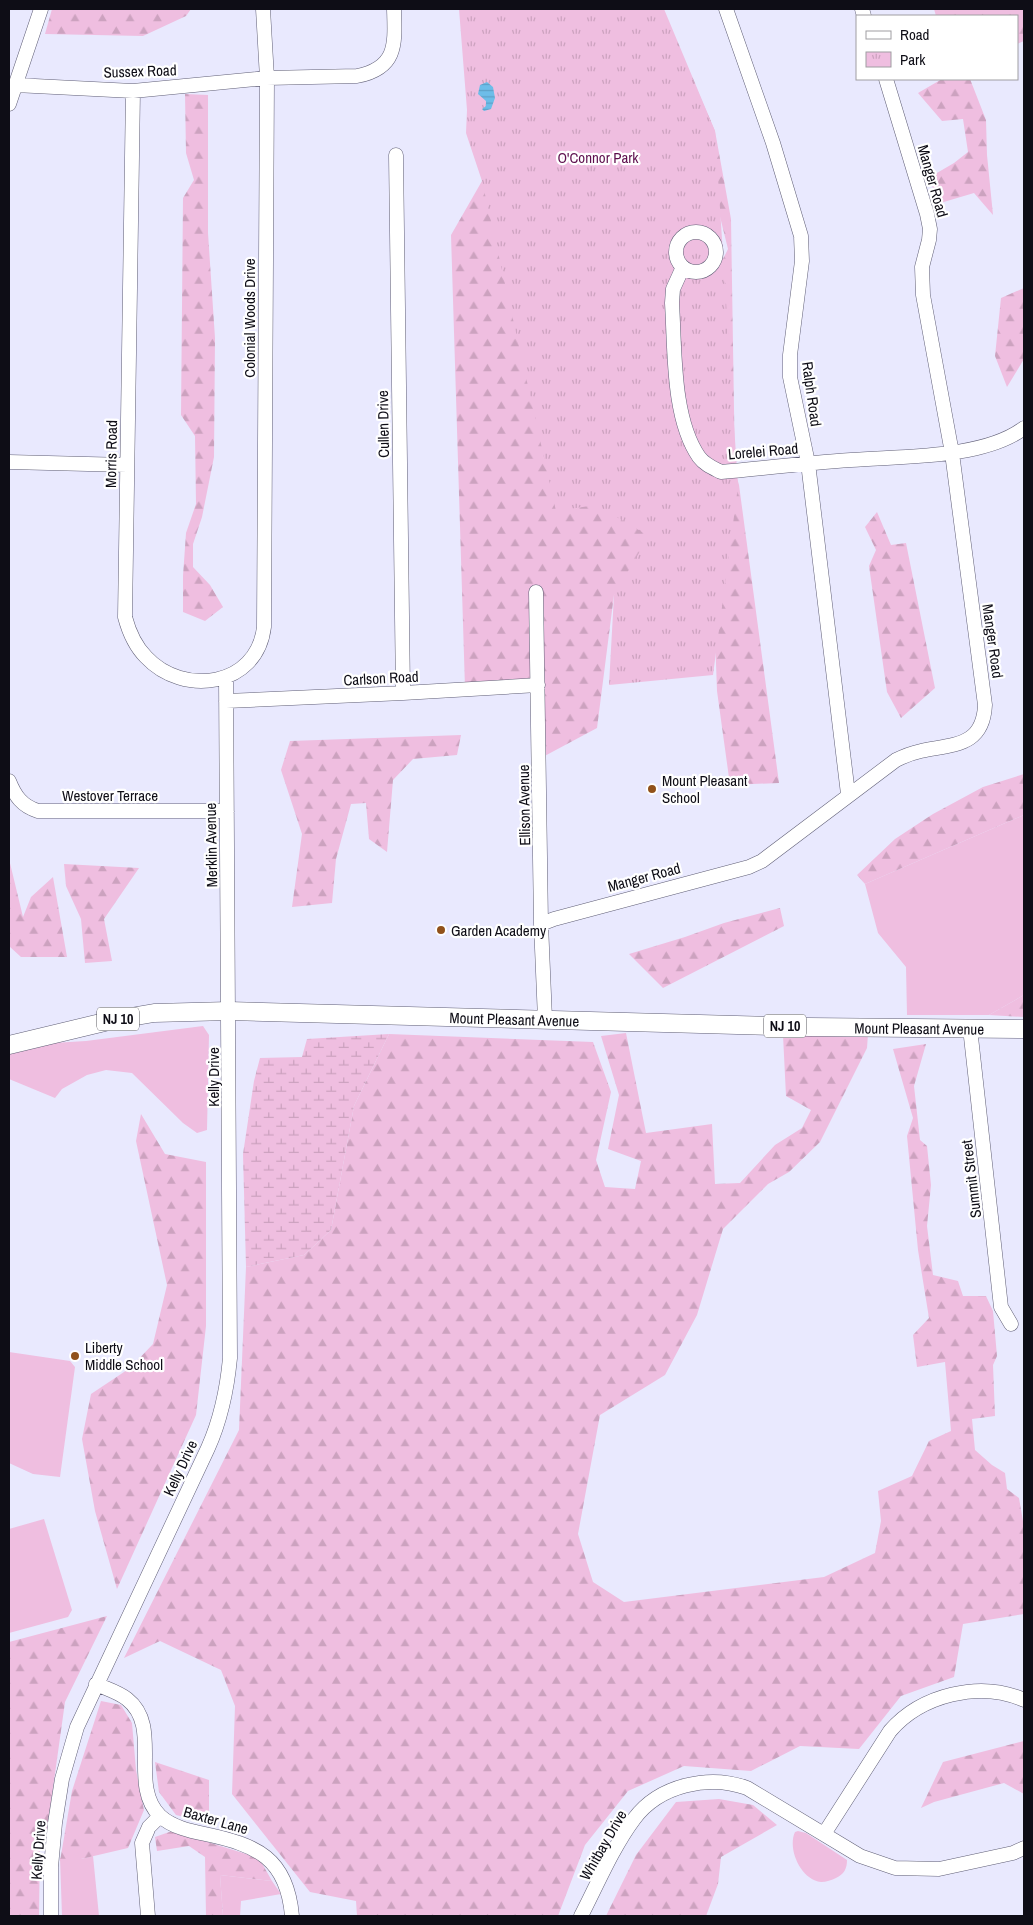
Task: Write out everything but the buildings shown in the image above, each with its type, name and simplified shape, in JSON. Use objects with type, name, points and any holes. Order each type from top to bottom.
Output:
[{"type":"main road","name":"Mount Pleasant Avenue","points":[[9,1045],[113,1020],[154,1013],[229,1011],[809,1027],[1024,1029]]},
{"type":"street","points":[[9,104],[41,9]]},
{"type":"street","name":"Colonial Woods Drive","points":[[263,9],[266,78],[264,627]]},
{"type":"street","name":"Sussex Road","points":[[15,85],[133,91],[266,78],[357,76],[381,67],[391,55],[395,43],[394,9]]},
{"type":"street","name":"Ralph Road","points":[[726,9],[773,143],[801,236],[802,261],[790,355],[790,377],[808,464],[848,794]]},
{"type":"street","name":"Manger Road","points":[[541,924],[680,884],[749,867],[762,860],[896,760],[909,754],[959,744],[969,739],[979,729],[985,717],[952,453],[923,295],[922,267],[930,228],[886,80]]},
{"type":"street","name":"Morris Road","points":[[133,91],[125,609],[127,625],[133,639],[147,658],[159,668],[173,676],[196,680],[212,680],[226,677],[239,671],[252,659],[260,644],[264,627]]},
{"type":"street","name":"Cullen Drive","points":[[396,155],[403,693]]},
{"type":"street","name":"Lorelei Road","points":[[683,267],[673,289],[672,303],[679,404],[691,440],[700,458],[709,466],[722,472],[952,453],[999,443],[1013,437],[1024,428]]},
{"type":"street","points":[[9,462],[127,464]]},
{"type":"street","name":"Ellison Avenue","points":[[536,592],[541,924],[545,1019]]},
{"type":"street","name":"Merklin Avenue","points":[[226,677],[229,1011]]},
{"type":"street","name":"Carlson Road","points":[[226,701],[538,685]]},
{"type":"street","name":"Westover Terrace","points":[[9,781],[22,804],[38,811],[227,811]]},
{"type":"street","name":"Kelly Drive","points":[[51,1916],[51,1868],[55,1823],[62,1779],[77,1727],[208,1448],[217,1427],[227,1391],[230,1358],[229,1011]]},
{"type":"street","name":"Summit Street","points":[[970,1028],[1001,1307],[1011,1324]]},
{"type":"street","name":"Baxter Lane","points":[[96,1684],[128,1700],[139,1714],[144,1734],[146,1789],[150,1802],[160,1816],[175,1826],[190,1831],[242,1843],[265,1857],[277,1868],[284,1880],[291,1897],[292,1916]]},
{"type":"street","points":[[824,1834],[890,1731],[911,1712],[929,1702],[978,1690],[1004,1692],[1024,1700]]},
{"type":"street","name":"Whitbay Drive","points":[[581,1916],[634,1818],[661,1796],[678,1788],[696,1783],[715,1781],[734,1783],[760,1795],[860,1856],[896,1868],[912,1870],[938,1869],[1013,1853],[1024,1848]]},
{"type":"street","points":[[148,1916],[142,1843],[149,1827],[160,1816]]},
{"type":"green space","points":[[52,9],[191,9],[186,16],[143,36],[45,34]]},
{"type":"green space","name":"O'Connor Park","points":[[459,9],[662,9],[715,131],[738,486],[713,675],[609,685],[614,595],[649,536],[596,505],[556,511],[482,181],[466,133],[467,110]]},
{"type":"green space","points":[[637,9],[664,9],[715,131],[731,219],[735,471],[739,485],[779,783],[730,785],[717,691],[712,552],[614,595],[597,728],[539,759],[538,685],[465,688],[451,235],[482,181],[711,283],[728,249],[701,140]]},
{"type":"green space","points":[[934,9],[1024,9],[1024,41],[1018,44],[1018,15],[936,15]]},
{"type":"green space","points":[[940,80],[970,80],[986,120],[987,155],[993,215],[974,193],[937,204],[930,177],[968,152],[963,119],[942,121],[918,93]]},
{"type":"green space","points":[[185,94],[208,95],[208,233],[215,338],[214,457],[202,517],[193,544],[193,567],[210,585],[223,607],[205,621],[183,612],[186,533],[196,504],[195,436],[181,415],[183,198],[194,180],[186,153]]},
{"type":"green space","points":[[1024,288],[1024,359],[1007,387],[995,356],[1001,298]]},
{"type":"green space","points":[[877,512],[891,545],[906,543],[935,688],[901,718],[887,692],[869,566],[876,550],[865,527]]},
{"type":"green space","points":[[461,735],[457,755],[413,759],[393,780],[387,852],[369,839],[366,803],[351,804],[336,859],[332,903],[292,907],[302,834],[281,770],[290,741]]},
{"type":"green space","points":[[1024,774],[1024,815],[865,884],[857,875],[895,839],[933,814],[983,787]]},
{"type":"green space","points":[[1024,815],[1024,995],[989,1015],[907,1015],[906,967],[878,933],[865,884]]},
{"type":"green space","points":[[9,859],[23,917],[31,897],[53,877],[67,957],[21,957],[9,946]]},
{"type":"green space","points":[[64,864],[139,868],[104,919],[112,961],[85,963],[81,919],[66,886]]},
{"type":"green space","points":[[780,908],[784,926],[663,988],[629,954],[724,923]]},
{"type":"green space","points":[[1024,995],[1024,1017],[989,1015]]},
{"type":"green space","points":[[203,1026],[209,1035],[207,1130],[197,1133],[183,1123],[132,1073],[106,1070],[87,1075],[62,1089],[55,1098],[9,1079],[9,1053],[53,1043],[86,1041]]},
{"type":"green space","points":[[626,1033],[646,1133],[712,1124],[715,1184],[740,1183],[775,1145],[802,1128],[811,1110],[786,1096],[783,1035],[868,1034],[867,1048],[820,1142],[789,1172],[768,1184],[723,1229],[697,1315],[665,1375],[600,1415],[578,1534],[593,1582],[624,1602],[824,1577],[875,1553],[881,1521],[878,1491],[912,1476],[929,1441],[951,1431],[945,1362],[917,1367],[913,1335],[929,1318],[918,1250],[907,1136],[913,1118],[893,1049],[926,1044],[914,1086],[920,1140],[927,1146],[931,1185],[927,1226],[933,1275],[958,1281],[963,1296],[986,1296],[993,1311],[997,1356],[993,1365],[995,1416],[972,1419],[975,1450],[992,1465],[1005,1473],[1007,1489],[1019,1498],[1024,1527],[1024,1614],[963,1624],[954,1677],[901,1696],[859,1749],[800,1746],[751,1771],[684,1766],[628,1791],[585,1845],[558,1916],[357,1916],[356,1901],[310,1892],[232,1794],[235,1706],[221,1670],[160,1641],[124,1658],[239,1430],[246,1267],[304,1255],[331,1230],[354,1106],[389,1034],[593,1042],[611,1092],[596,1160],[605,1187],[635,1189],[641,1161],[608,1149],[619,1095],[601,1036]]},
{"type":"green space","points":[[389,1034],[354,1106],[331,1230],[304,1255],[246,1267],[243,1154],[254,1081],[260,1058],[302,1057],[307,1039]]},
{"type":"green space","points":[[141,1114],[165,1154],[206,1162],[206,1326],[196,1415],[117,1589],[95,1511],[82,1439],[91,1394],[130,1368],[153,1344],[167,1285],[136,1141]]},
{"type":"green space","points":[[9,1352],[70,1361],[75,1367],[60,1477],[33,1474],[9,1463]]},
{"type":"green space","points":[[44,1519],[72,1610],[68,1617],[9,1633],[9,1529]]},
{"type":"green space","points":[[107,1616],[65,1702],[47,1831],[40,1842],[39,1916],[9,1916],[9,1642]]},
{"type":"green space","points":[[101,1701],[121,1705],[132,1723],[136,1770],[144,1810],[128,1848],[81,1859],[60,1861],[72,1791]]},
{"type":"green space","points":[[1024,1741],[1024,1794],[1004,1783],[934,1802],[921,1808],[943,1762]]},
{"type":"green space","points":[[155,1762],[209,1780],[209,1823],[176,1815],[159,1792]]},
{"type":"green space","points":[[719,1799],[753,1805],[777,1825],[721,1857],[718,1884],[706,1916],[606,1916],[636,1855],[676,1802]]},
{"type":"green space","points":[[172,1831],[259,1858],[272,1881],[220,1875],[223,1916],[206,1916],[205,1857],[189,1846],[157,1851],[155,1837]]},
{"type":"green space","points":[[795,1832],[806,1833],[847,1860],[846,1869],[843,1873],[834,1879],[823,1882],[807,1876],[794,1855],[793,1839]]},
{"type":"green space","points":[[93,1856],[99,1916],[62,1916],[60,1858],[81,1859]]},
{"type":"green space","points":[[220,1875],[272,1881],[281,1894],[241,1901],[240,1916],[223,1916]]},
{"type":"water","points":[[487,82],[493,87],[495,98],[491,109],[484,111],[482,109],[486,106],[486,101],[478,94],[480,85]]},
{"type":"place","name":"Mount Pleasant School","points":[[652,789]]},
{"type":"place","name":"Garden Academy","points":[[441,930]]},
{"type":"place","name":"Liberty Middle School","points":[[75,1356]]}]
